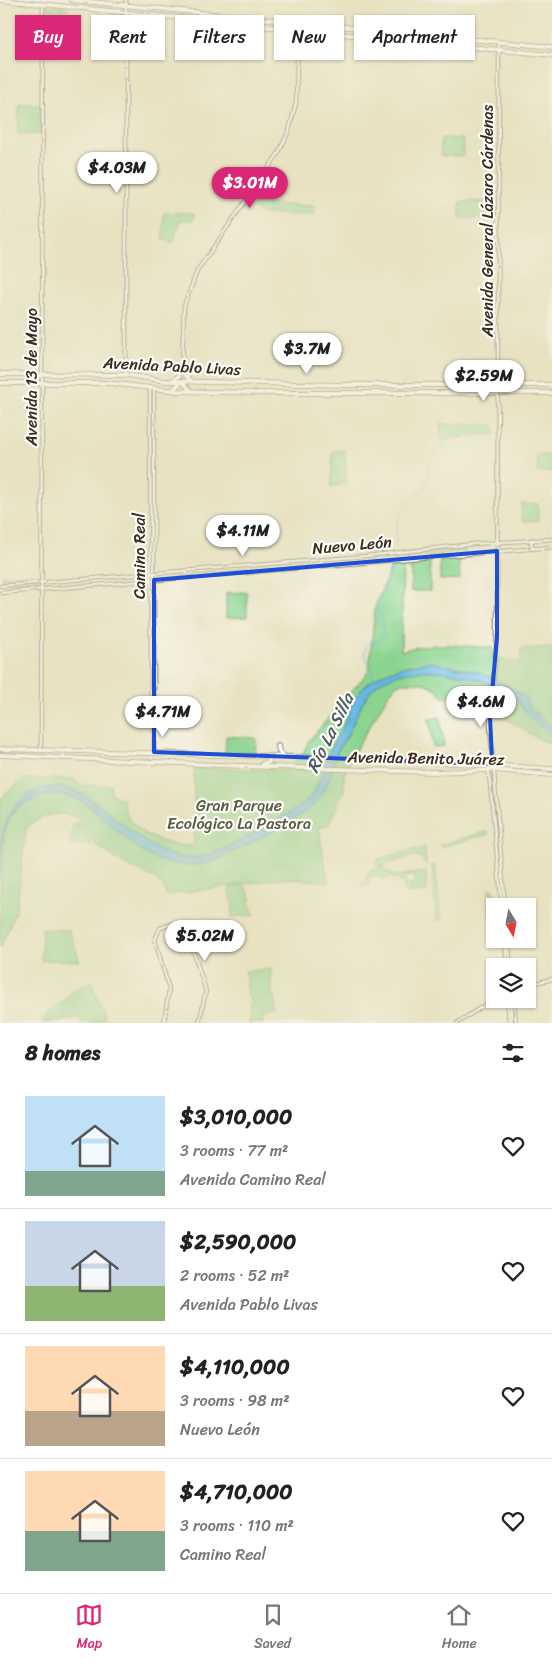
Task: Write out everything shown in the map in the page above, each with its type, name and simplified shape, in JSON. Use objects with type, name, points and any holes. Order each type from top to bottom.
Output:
[{"type":"main road","points":[[1,0],[152,15],[160,9]]},
{"type":"main road","points":[[43,4],[47,0]]},
{"type":"main road","points":[[71,0],[274,21]]},
{"type":"main road","points":[[165,16],[274,27]]},
{"type":"main road","points":[[344,28],[552,47]]},
{"type":"main road","points":[[344,34],[552,55]]},
{"type":"main road","points":[[171,381],[179,376],[182,368]]},
{"type":"main road","points":[[182,368],[187,378],[193,382]]},
{"type":"main road","name":"Avenida Pablo Livas","points":[[0,374],[126,375],[182,382],[352,386],[552,385]]},
{"type":"main road","points":[[173,390],[182,382],[191,391]]},
{"type":"main road","name":"Avenida Pablo Livas","points":[[0,383],[108,383],[191,391],[552,393]]},
{"type":"main road","points":[[278,746],[279,752],[286,757]]},
{"type":"main road","name":"Avenida Benito Juárez","points":[[0,749],[154,752],[488,764],[493,762],[552,769]]},
{"type":"main road","points":[[67,750],[67,757]]},
{"type":"main road","name":"Avenida Benito Juárez","points":[[0,755],[242,766],[552,774]]},
{"type":"main road","points":[[242,766],[268,763],[270,757]]},
{"type":"street","points":[[126,0],[126,375]]},
{"type":"street","name":"Avenida 13 de Mayo","points":[[42,750],[43,4]]},
{"type":"street","name":"Avenida General Lázaro Cárdenas","points":[[499,43],[497,551],[495,660],[491,696],[493,762],[491,771],[496,842],[503,898]]},
{"type":"street","points":[[182,382],[184,306],[197,271],[278,154],[289,131],[296,103],[297,60]]},
{"type":"street","name":"Camino Real","points":[[152,387],[151,700],[154,724],[154,752]]},
{"type":"street","points":[[533,539],[531,544],[533,548]]},
{"type":"street","name":"Nuevo León","points":[[0,586],[366,556],[533,539],[552,539]]},
{"type":"street","points":[[539,539],[540,548]]},
{"type":"street","points":[[468,545],[469,553]]},
{"type":"street","name":"Nuevo León","points":[[0,593],[552,547]]},
{"type":"street","name":"Avenida General Lázaro Cárdenas","points":[[488,764],[491,771],[503,898]]},
{"type":"street","points":[[496,842],[500,854],[500,852]]},
{"type":"street","points":[[164,1023],[170,992],[155,940],[160,928],[170,924],[178,925],[188,935],[206,991],[199,1023]]},
{"type":"street","points":[[536,982],[552,979]]},
{"type":"street","points":[[480,1008],[496,1000],[504,1000],[508,1006],[512,1023]]},
{"type":"street","points":[[456,1023],[486,1004]]},
{"type":"street","points":[[512,1008],[512,1023]]},
{"type":"highlighted area","points":[[497,551],[497,637],[490,717],[492,760],[488,764],[154,752],[154,580]]},
{"type":"green space","points":[[44,6],[68,7],[68,15],[44,15]]},
{"type":"green space","points":[[19,104],[42,104],[41,134],[18,134]]},
{"type":"green space","points":[[441,138],[463,139],[463,156],[441,156]]},
{"type":"green space","points":[[495,201],[495,219],[460,218],[460,202]]},
{"type":"green space","points":[[249,203],[315,206],[315,215],[265,214],[247,206]]},
{"type":"green space","points":[[164,213],[194,213],[194,220],[181,220],[173,243],[163,239]]},
{"type":"green space","points":[[440,424],[494,425],[494,435],[476,435],[442,440]]},
{"type":"green space","points":[[345,450],[346,483],[331,487],[333,452]]},
{"type":"green space","points":[[537,455],[552,455],[552,472],[537,472]]},
{"type":"green space","points":[[521,504],[538,504],[538,521],[522,521]]},
{"type":"green space","points":[[464,548],[466,552],[368,560],[368,557]]},
{"type":"green space","points":[[459,558],[460,579],[440,580],[440,559]]},
{"type":"green space","name":"Gran Parque Ecológico La Pastora","points":[[403,562],[401,651],[435,645],[492,648],[493,657],[521,663],[521,649],[552,647],[552,745],[510,721],[494,715],[493,709],[486,700],[443,697],[434,687],[423,683],[397,684],[390,692],[353,754],[344,775],[344,791],[329,824],[319,828],[328,882],[286,878],[166,895],[164,888],[154,878],[125,865],[86,836],[80,821],[75,817],[60,814],[52,815],[37,820],[26,830],[16,910],[0,949],[0,799],[23,779],[74,779],[81,785],[111,786],[111,794],[123,799],[125,811],[138,829],[172,844],[194,846],[194,768],[286,770],[304,752],[308,742],[369,671],[375,607],[392,564]]},
{"type":"green space","points":[[411,563],[430,563],[430,591],[411,591]]},
{"type":"green space","points":[[2,575],[38,575],[38,580],[2,583]]},
{"type":"green space","points":[[247,592],[247,617],[226,618],[226,593]]},
{"type":"green space","points":[[440,717],[444,746],[433,747],[429,719]]},
{"type":"green space","points":[[226,736],[254,738],[256,740],[255,755],[225,753]]},
{"type":"green space","points":[[74,822],[79,824],[83,837],[92,845],[70,845]]},
{"type":"green space","points":[[488,831],[489,834],[442,847],[440,845]]},
{"type":"green space","points":[[425,847],[426,865],[422,858],[414,856],[378,867],[376,861],[378,859]]},
{"type":"green space","points":[[435,865],[441,919],[439,921],[436,919],[432,866]]},
{"type":"green space","points":[[384,867],[385,873],[391,872],[392,876],[426,872],[427,892],[412,893],[411,884],[416,883],[414,875],[403,877],[407,886],[410,886],[410,894],[404,891],[403,883],[390,876],[383,880],[381,877],[370,876],[368,879],[370,885],[361,886],[371,870]]},
{"type":"green space","points":[[244,884],[252,900],[248,901],[255,915],[232,917],[233,899],[230,899],[229,888]]},
{"type":"green space","points":[[489,889],[494,889],[494,898],[489,898]]},
{"type":"green space","points":[[42,929],[69,930],[80,961],[41,960]]},
{"type":"green space","points":[[271,969],[272,996],[274,996],[277,1014],[263,1016],[263,1023],[249,1023],[249,1018],[251,1018],[245,971]]},
{"type":"green space","points":[[91,981],[105,1018],[101,1020],[102,1023],[82,1023],[79,1018],[43,1023],[42,1020],[73,991]]},
{"type":"water","points":[[430,662],[479,672],[507,685],[525,697],[530,708],[552,727],[552,735],[530,717],[515,698],[482,681],[439,671],[417,671],[397,675],[380,683],[361,705],[338,751],[327,784],[317,801],[298,817],[255,841],[204,864],[166,863],[151,857],[137,848],[83,802],[68,796],[52,795],[26,803],[12,815],[7,825],[4,840],[0,877],[1,840],[11,811],[27,795],[51,787],[73,790],[94,802],[156,848],[179,857],[205,856],[242,839],[304,804],[310,798],[353,702],[367,684],[396,669]]},
{"type":"waterway","points":[[395,551],[397,525],[401,512],[426,485],[431,457],[446,441],[475,429]]},
{"type":"waterway","points":[[373,680],[365,652],[366,647],[370,643],[378,641],[383,632],[378,609],[395,555]]},
{"type":"water label","name":"Río La Silla","points":[[330,733]]}]
